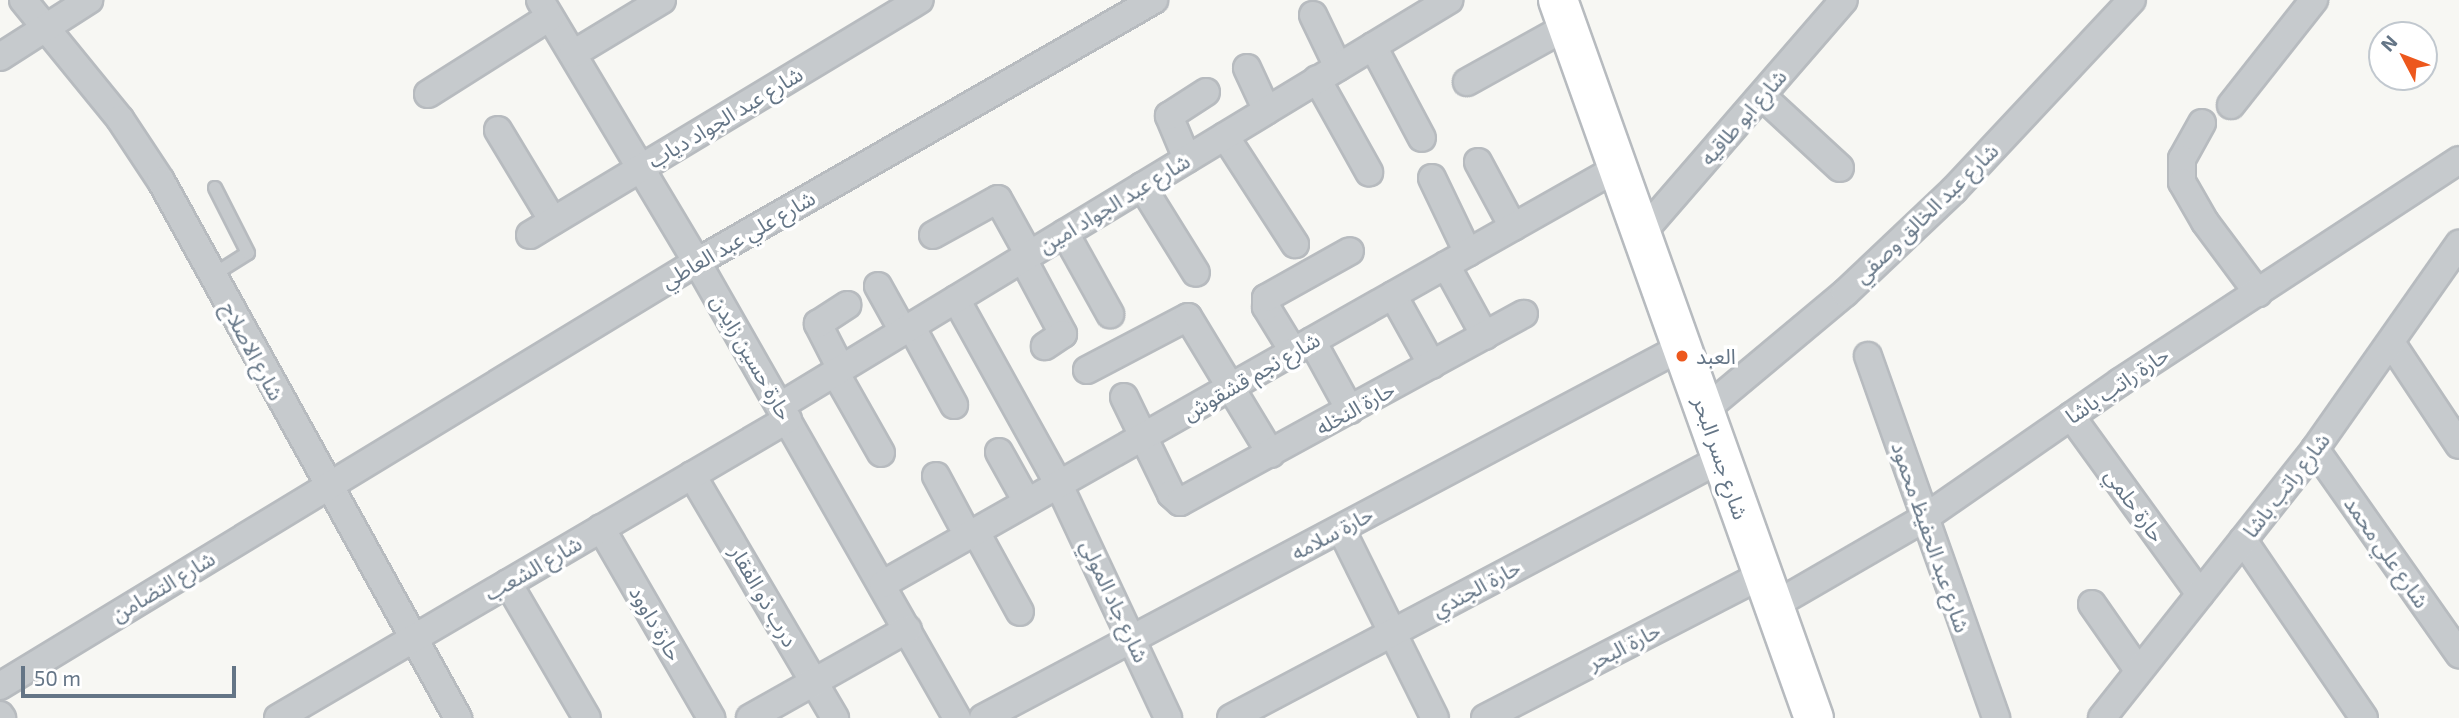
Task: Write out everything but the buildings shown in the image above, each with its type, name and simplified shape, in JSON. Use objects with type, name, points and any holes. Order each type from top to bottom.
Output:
[{"type":"main road","name":"شارع جسر البحر","points":[[1563,13],[1768,590],[1807,716]]},
{"type":"street","name":"شارع الاصلاح","points":[[23,0],[141,149],[458,718]]},
{"type":"street","points":[[0,57],[89,0]]},
{"type":"street","points":[[573,54],[662,0]]},
{"type":"street","name":"شارع عبد الجواد دياب","points":[[530,234],[920,0]]},
{"type":"street","name":"شارع عبد الجواد امين","points":[[784,412],[838,371],[1449,0]]},
{"type":"street","name":"شارع ابو طاقيه","points":[[1642,233],[1843,0]]},
{"type":"street","name":"شارع عبد الخالق وصفي","points":[[1705,410],[1845,293],[1954,190],[2132,0]]},
{"type":"street","name":"شارع علي عبد العاطي","points":[[327,487],[697,261],[1140,4]]},
{"type":"street","points":[[2231,105],[2301,4]]},
{"type":"street","points":[[428,94],[545,8]]},
{"type":"street","name":"حارة حسين زايدن","points":[[545,8],[697,261],[957,718]]},
{"type":"street","points":[[1467,82],[1563,13]]},
{"type":"street","points":[[1313,15],[1327,73],[1369,172]]},
{"type":"street","points":[[1373,46],[1422,138]]},
{"type":"street","points":[[1247,68],[1267,111]]},
{"type":"street","points":[[1187,159],[1169,116],[1206,92]]},
{"type":"street","points":[[1762,96],[1840,168]]},
{"type":"street","points":[[2202,123],[2182,159],[2182,182],[2205,222],[2258,293]]},
{"type":"street","points":[[498,130],[553,221]]},
{"type":"street","points":[[1225,136],[1295,244]]},
{"type":"street","name":"حارة راتب باشا","points":[[1768,590],[1923,519],[2070,416],[2459,160]]},
{"type":"street","points":[[1478,162],[1513,227]]},
{"type":"street","name":"شارع نجم قشقوش","points":[[883,584],[1619,167]]},
{"type":"street","points":[[1432,178],[1485,336]]},
{"type":"street","points":[[1142,186],[1196,273]]},
{"type":"street","points":[[933,235],[998,199],[1063,334],[1045,346]]},
{"type":"street","points":[[1065,233],[1110,314]]},
{"type":"street","name":"شارع راتب باشا","points":[[2102,718],[2315,449],[2392,344],[2459,244]]},
{"type":"street","points":[[1349,410],[1303,346],[1266,307],[1266,298],[1350,251]]},
{"type":"street","points":[[878,286],[954,405]]},
{"type":"street","points":[[1393,295],[1432,365]]},
{"type":"street","name":"شارع جاد المولي","points":[[956,299],[1059,485],[1133,638],[1168,718]]},
{"type":"street","points":[[847,305],[818,324],[838,371],[881,453]]},
{"type":"street","name":"حارة النخله","points":[[1143,437],[1171,494],[1186,501],[1524,314]]},
{"type":"street","points":[[1087,370],[1184,316],[1190,318],[1271,454]]},
{"type":"street","points":[[2392,344],[2458,441]]},
{"type":"street","name":"حارة سلامه","points":[[983,718],[1682,347]]},
{"type":"street","name":"شارع عبد الحفيظ محمود","points":[[1868,356],[1923,519],[1996,718]]},
{"type":"street","points":[[1124,397],[1143,437]]},
{"type":"street","name":"شارع الشعب","points":[[278,718],[311,710],[413,639],[692,475],[784,412]]},
{"type":"street","name":"حارة حلمي","points":[[2070,416],[2200,594]]},
{"type":"street","name":"شارع علي محمد","points":[[2315,449],[2459,654]]},
{"type":"street","points":[[999,453],[1027,502]]},
{"type":"street","name":"حارة الجندي","points":[[1231,718],[1721,459]]},
{"type":"street","name":"درب ذو الفقار","points":[[692,475],[835,718]]},
{"type":"street","points":[[936,475],[1020,612]]},
{"type":"street","name":"شارع التضامن","points":[[0,686],[327,487]]},
{"type":"street","name":"حارة داوود","points":[[601,528],[711,718]]},
{"type":"street","points":[[1341,528],[1436,718]]},
{"type":"street","points":[[2242,540],[2364,718]]},
{"type":"street","points":[[508,583],[587,718]]},
{"type":"street","name":"حارة البحر","points":[[1485,718],[1768,590]]},
{"type":"street","points":[[2092,604],[2138,670]]},
{"type":"street","points":[[750,718],[908,629]]},
{"type":"lane","points":[[213,275],[248,253],[215,188]]},
{"type":"place","name":"العبد","points":[[1682,356]]}]
